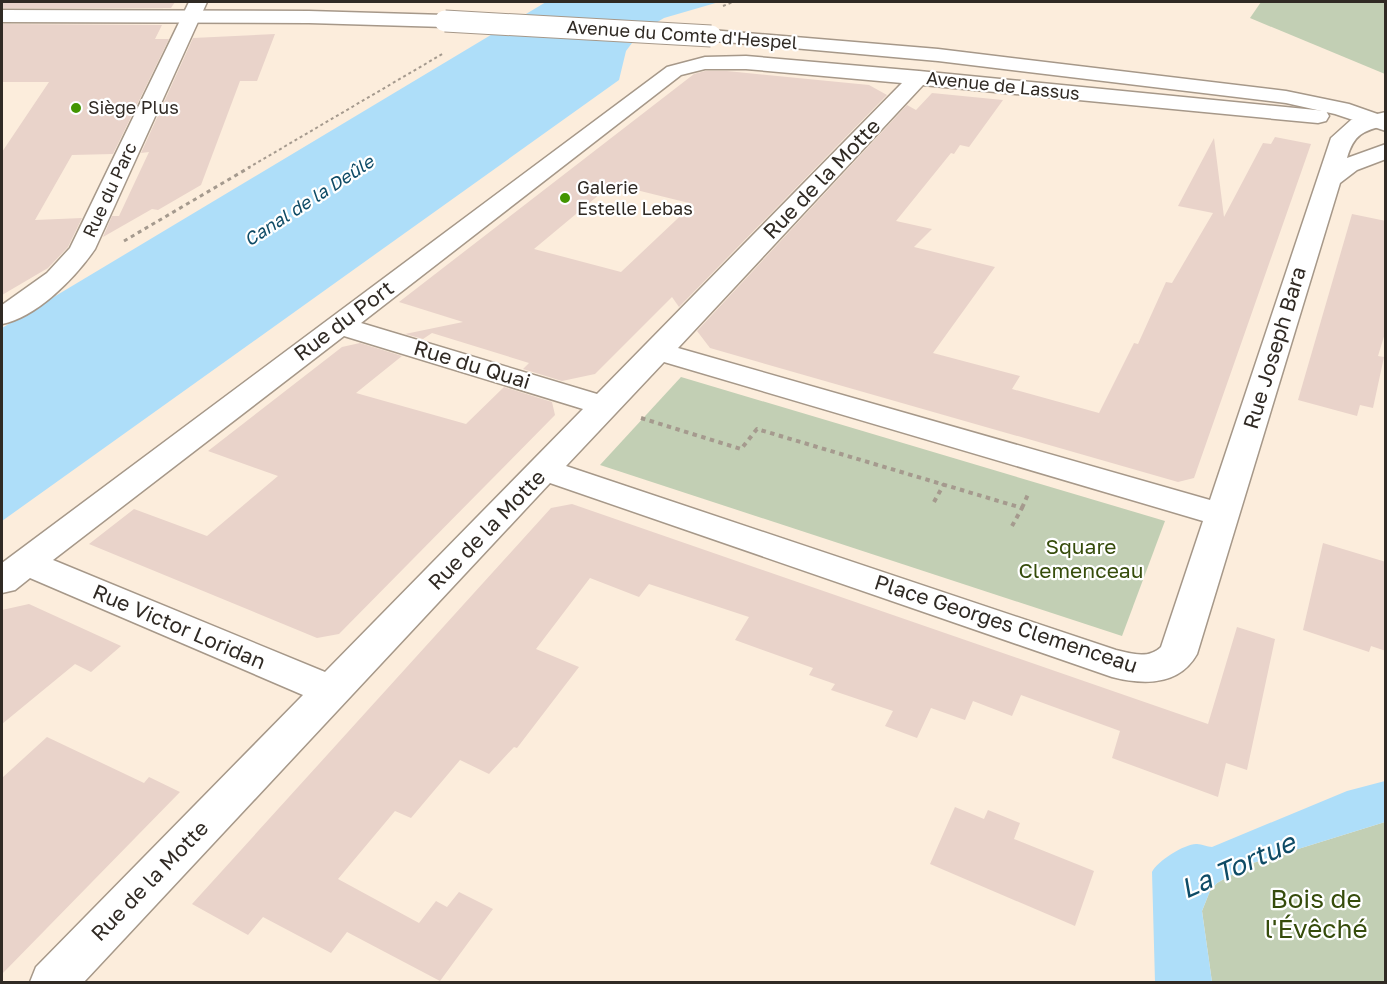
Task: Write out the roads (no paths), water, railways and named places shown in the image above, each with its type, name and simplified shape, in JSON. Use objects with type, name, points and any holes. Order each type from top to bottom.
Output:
[{"type":"street","name":"Avenue du Comte d'Hespel","points":[[2,16],[194,9],[711,36],[938,55],[1307,101],[1382,121]]},
{"type":"street","name":"Rue du Parc","points":[[2,316],[43,290],[67,269],[82,249],[194,9]]},
{"type":"street","name":"Avenue de Lassus","points":[[688,65],[723,63],[919,77],[1318,116]]},
{"type":"street","name":"Rue du Port","points":[[14,571],[674,71],[688,65]]},
{"type":"street","name":"Rue de la Motte","points":[[53,982],[544,470],[620,411],[658,351],[919,77]]},
{"type":"street","name":"Avenue du Comte d'Hespel","points":[[1170,84],[1261,100],[1318,116],[1386,140]]},
{"type":"street","points":[[1353,128],[1382,121]]},
{"type":"street","name":"Rue Joseph Bara","points":[[1223,515],[1327,181],[1342,138],[1353,128]]},
{"type":"street","points":[[1327,181],[1349,165],[1386,151]]},
{"type":"street","name":"Rue du Quai","points":[[339,325],[620,411]]},
{"type":"street","points":[[658,351],[1223,515]]},
{"type":"street","name":"Place Georges Clemenceau","points":[[544,470],[1112,663],[1148,669],[1171,662],[1178,654],[1223,515]]},
{"type":"street","name":"Rue Victor Loridan","points":[[14,571],[332,692]]},
{"type":"water","name":"Canal de la Deûle","points":[[546,2],[719,2],[664,18],[624,42],[632,43],[626,51],[619,80],[2,521],[2,328]]},
{"type":"water","name":"La Tortue","points":[[1385,781],[1385,822],[1253,863],[1217,883],[1210,891],[1202,911],[1212,982],[1155,982],[1152,872],[1160,863],[1186,846],[1197,844],[1212,847],[1347,791]]},
{"type":"place","name":"Siège Plus","points":[[76,108]]},
{"type":"place","name":"Galerie Estelle Lebas","points":[[565,198]]},
{"type":"park label","name":"Square Clemenceau","points":[[1081,559]]},
{"type":"park label","name":"Bois de l'Évêché","points":[[1316,914]]}]
